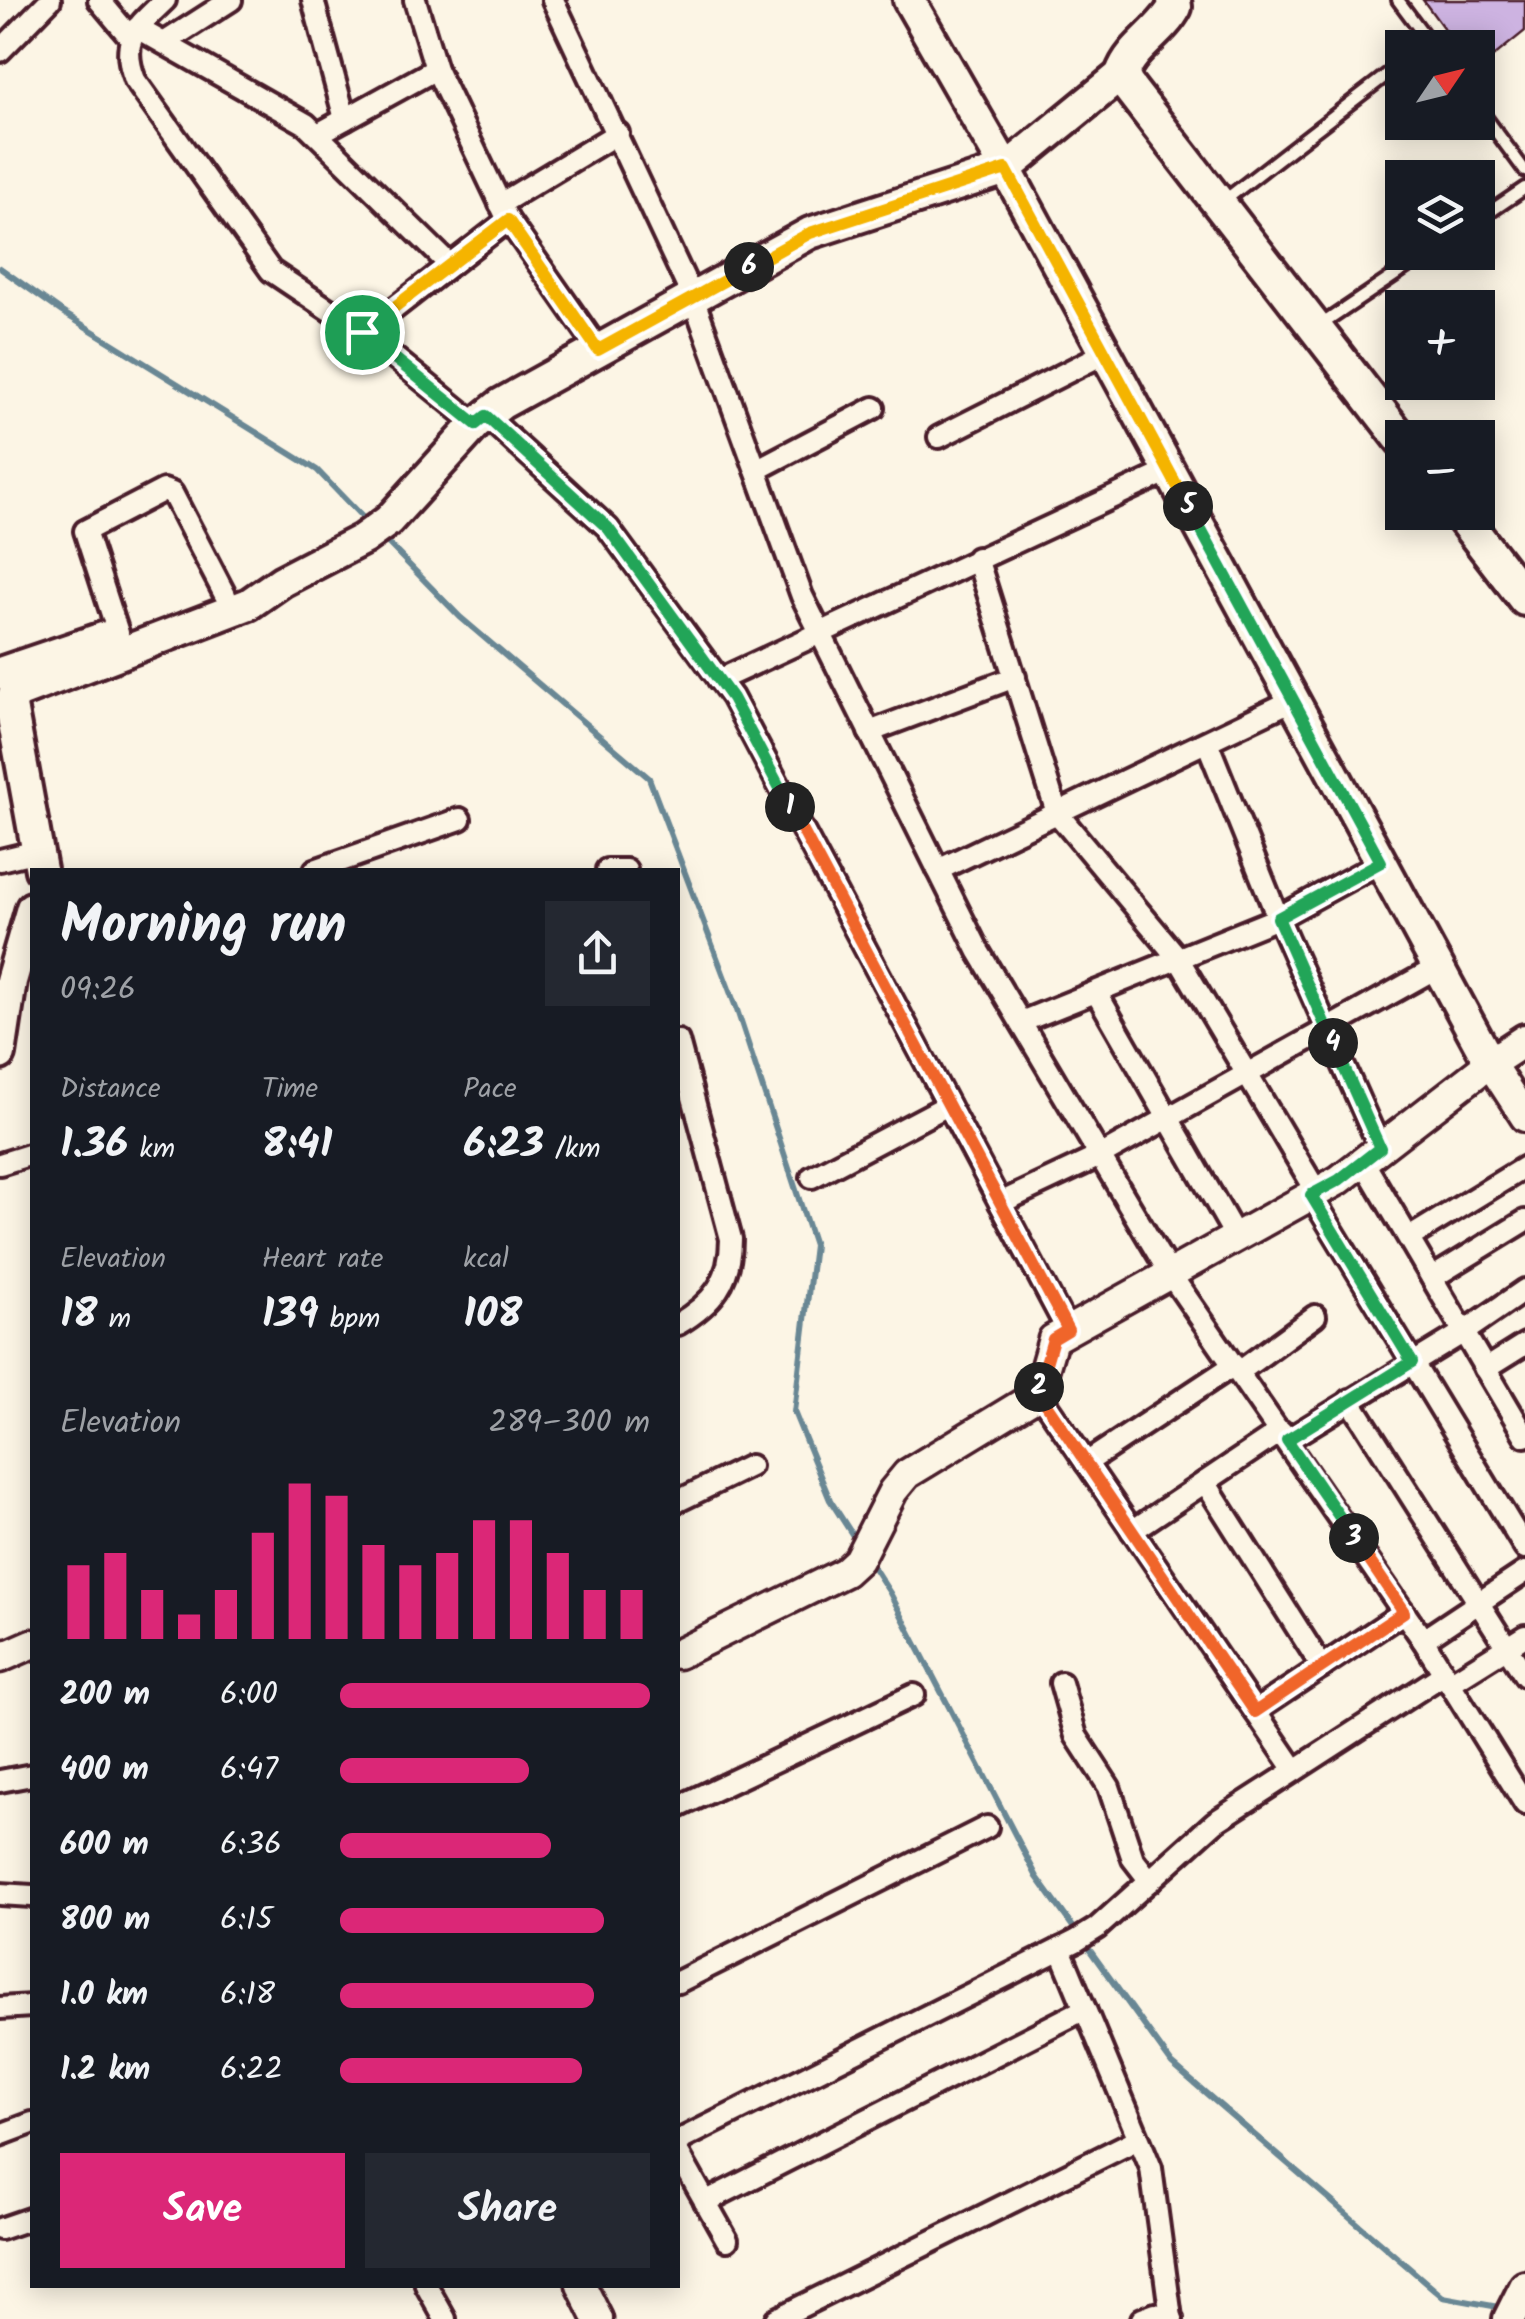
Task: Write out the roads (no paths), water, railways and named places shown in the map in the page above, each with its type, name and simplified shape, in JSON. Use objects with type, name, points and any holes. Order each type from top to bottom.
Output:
[{"type":"main road","points":[[910,0],[1006,169],[1490,1062],[1525,1040]]},
{"type":"main road","points":[[5,684],[118,632],[249,604],[282,581],[376,530],[501,404],[810,233],[1006,169],[1122,74],[1126,64],[1168,21],[1179,2]]},
{"type":"main road","points":[[1122,74],[1387,420]]},
{"type":"main road","points":[[1472,530],[1525,599]]},
{"type":"main road","points":[[5,684],[180,621],[225,596],[282,581]]},
{"type":"main road","points":[[5,684],[39,860]]},
{"type":"main road","points":[[0,1054],[11,945],[30,912]]},
{"type":"street","points":[[0,51],[50,0]]},
{"type":"street","points":[[99,0],[134,33],[164,44],[285,110],[318,134],[450,265]]},
{"type":"street","points":[[165,0],[134,33],[128,50],[136,80],[265,266],[481,420],[608,528],[720,680],[1068,1330]]},
{"type":"street","points":[[164,44],[232,0]]},
{"type":"street","points":[[313,0],[344,119]]},
{"type":"street","points":[[415,0],[436,70],[504,212],[598,350]]},
{"type":"street","points":[[552,0],[693,298],[802,596],[979,952],[1170,1274],[1423,1640],[1525,1804]]},
{"type":"street","points":[[318,134],[436,70]]},
{"type":"street","points":[[362,332],[450,265],[504,212],[618,133]]},
{"type":"street","points":[[939,438],[1106,353]]},
{"type":"street","points":[[756,470],[874,408]]},
{"type":"street","points":[[720,680],[1169,470]]},
{"type":"street","points":[[118,632],[85,531],[164,490],[172,493],[225,596]]},
{"type":"street","points":[[978,558],[1058,813],[1178,958],[1412,1362],[1525,1548]]},
{"type":"street","points":[[869,732],[1015,677]]},
{"type":"street","points":[[938,870],[1294,700]]},
{"type":"street","points":[[1207,742],[1408,1238],[1486,1369],[1517,1405],[1525,1436]]},
{"type":"street","points":[[326,868],[361,862],[460,820]]},
{"type":"street","points":[[0,860],[39,860]]},
{"type":"street","points":[[1021,1022],[1278,918],[1381,862]]},
{"type":"street","points":[[1000,1203],[1100,1156],[1438,967]]},
{"type":"street","points":[[1096,992],[1236,1237]]},
{"type":"street","points":[[680,1049],[731,1239],[731,1266],[722,1284],[680,1322]]},
{"type":"street","points":[[680,1653],[845,1572],[858,1560],[907,1474],[1038,1392],[1053,1339],[1314,1194],[1490,1062],[1525,1116]]},
{"type":"street","points":[[812,1176],[948,1105]]},
{"type":"street","points":[[0,1164],[30,1155]]},
{"type":"street","points":[[1408,1238],[1525,1167]]},
{"type":"street","points":[[1432,1278],[1525,1221]]},
{"type":"street","points":[[1132,1532],[1204,1482],[1464,1332],[1525,1290]]},
{"type":"street","points":[[1086,1463],[1315,1316]]},
{"type":"street","points":[[1486,1369],[1525,1344]]},
{"type":"street","points":[[1038,1392],[1295,1770]]},
{"type":"street","points":[[1350,1400],[1525,1676]]},
{"type":"street","points":[[680,1500],[750,1466]]},
{"type":"street","points":[[1204,1482],[1322,1667]]},
{"type":"street","points":[[1423,1640],[1525,1572]]},
{"type":"street","points":[[1255,1712],[1404,1612]]},
{"type":"street","points":[[680,2140],[1097,1928],[1215,1822],[1295,1770],[1525,1636]]},
{"type":"street","points":[[0,1658],[30,1645]]},
{"type":"street","points":[[1061,1684],[1076,1736],[1109,1787],[1133,1859],[1150,1880]]},
{"type":"street","points":[[680,1806],[914,1694]]},
{"type":"street","points":[[0,1781],[30,1775]]},
{"type":"street","points":[[680,1981],[988,1827]]},
{"type":"street","points":[[0,1894],[30,1896]]},
{"type":"street","points":[[1068,1945],[1085,2009],[1154,2184],[1172,2318],[1155,2314],[1142,2319]]},
{"type":"street","points":[[0,2008],[30,2006]]},
{"type":"street","points":[[705,2202],[1085,2009]]},
{"type":"street","points":[[0,2135],[30,2124]]},
{"type":"street","points":[[776,2319],[1138,2138]]},
{"type":"street","points":[[680,2157],[727,2240]]},
{"type":"street","points":[[0,2229],[30,2219]]},
{"type":"street","points":[[428,2288],[445,2319]]},
{"type":"street","points":[[582,2288],[598,2319]]},
{"type":"lane","points":[[1398,0],[1418,30]]},
{"type":"lane","points":[[1219,204],[1385,77]]},
{"type":"lane","points":[[1495,130],[1525,171]]},
{"type":"lane","points":[[1495,208],[1525,188]]},
{"type":"lane","points":[[1316,328],[1402,270]]},
{"type":"waterway","points":[[0,268],[62,312],[317,470],[367,522]]},
{"type":"waterway","points":[[383,538],[460,617],[649,778],[737,1010],[814,1245],[794,1412],[830,1500],[857,1542]]},
{"type":"waterway","points":[[867,1557],[890,1593],[1037,1877],[1172,2064],[1443,2297],[1504,2308]]}]
